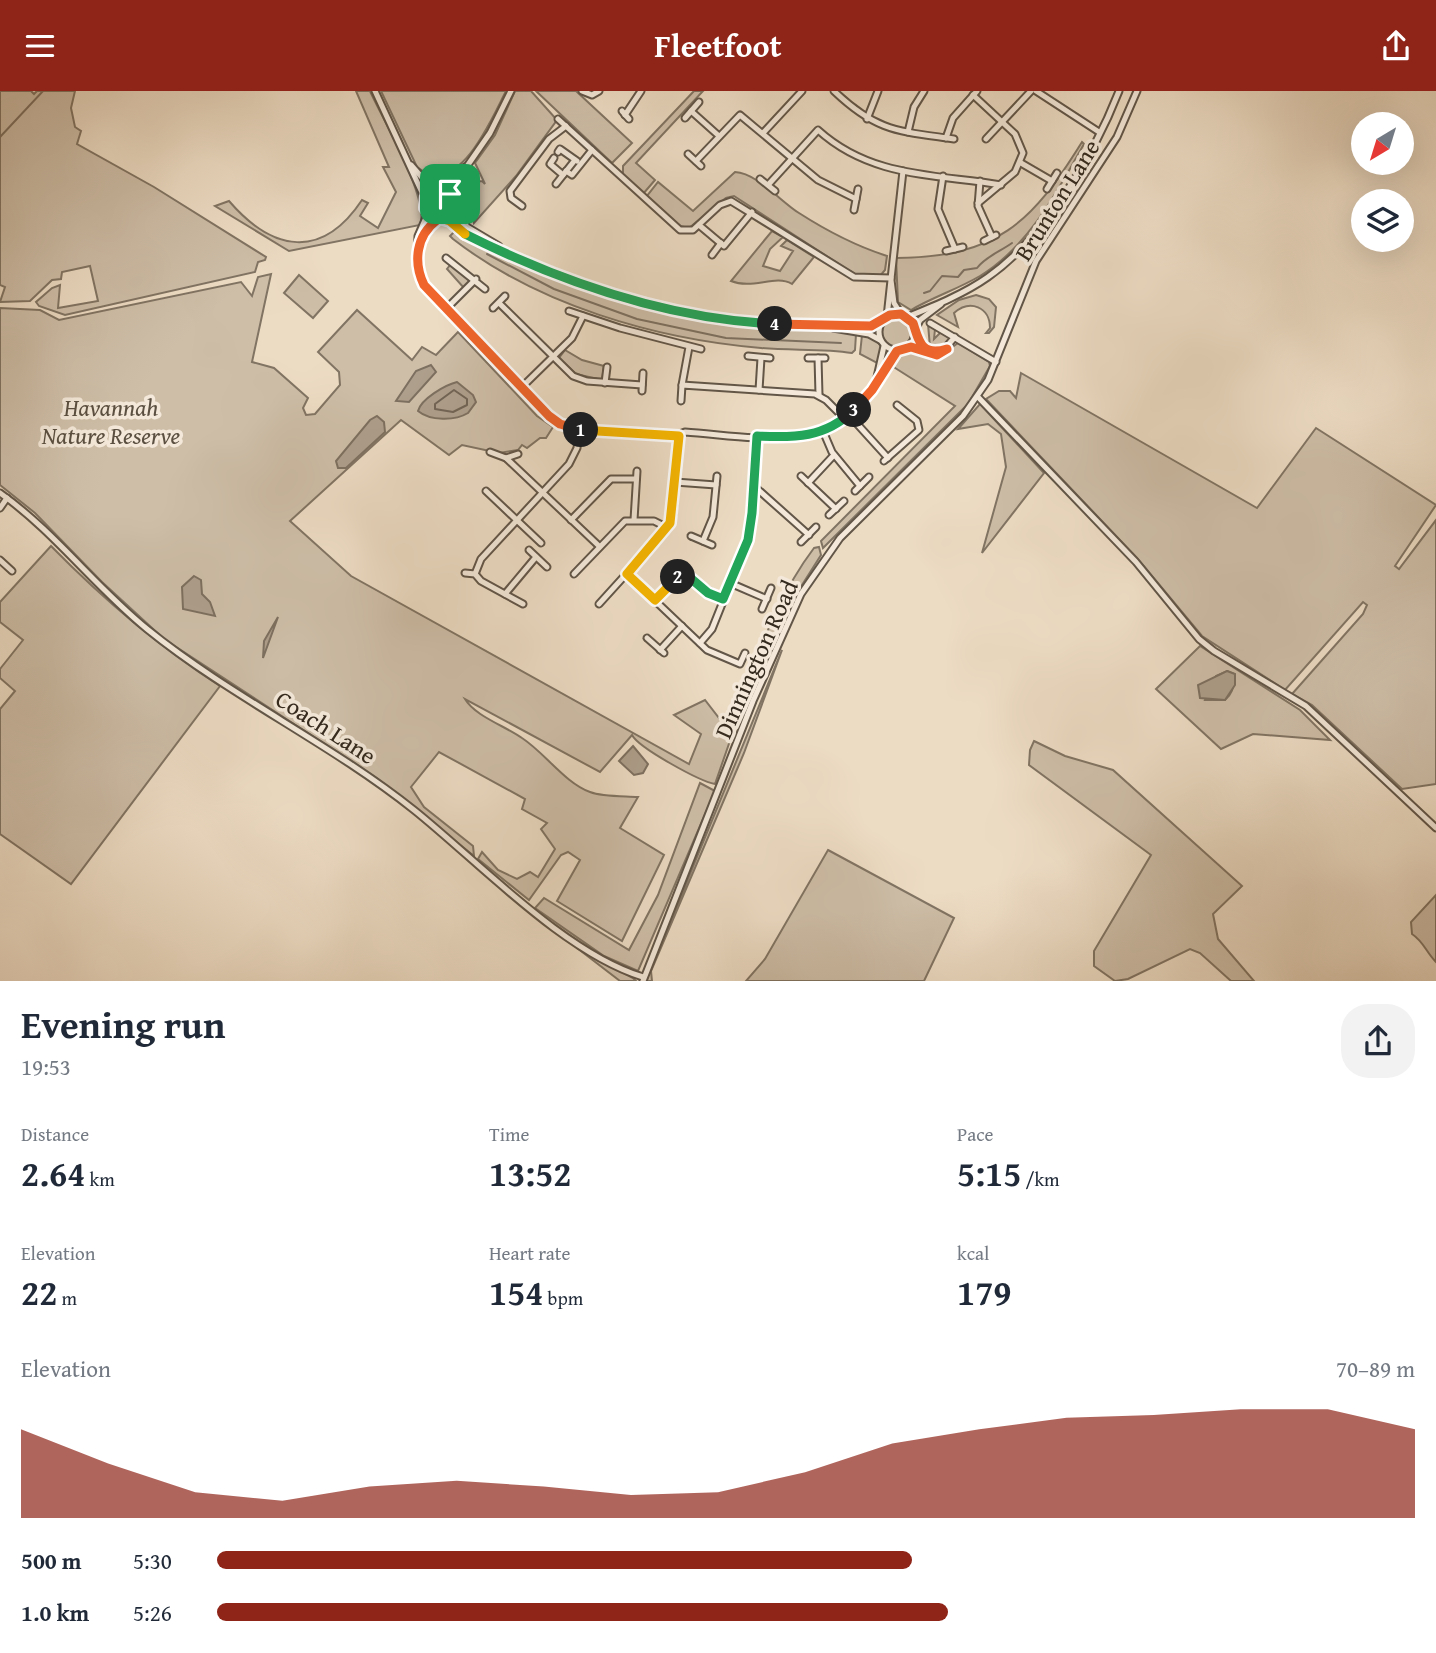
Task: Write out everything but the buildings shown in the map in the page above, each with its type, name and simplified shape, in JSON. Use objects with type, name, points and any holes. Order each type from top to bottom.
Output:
[{"type":"street","points":[[375,91],[425,199],[428,213],[418,236],[417,264],[422,282],[554,420],[579,430],[679,436],[685,432],[800,437],[823,431],[846,416],[877,380],[897,351],[908,347],[935,355],[947,349],[955,337]]},
{"type":"street","points":[[511,91],[490,133],[454,185],[452,197],[453,206],[462,222],[524,260]]},
{"type":"street","points":[[582,91],[592,95],[599,91]]},
{"type":"street","points":[[625,115],[641,91]]},
{"type":"street","points":[[763,133],[802,91]]},
{"type":"street","points":[[834,91],[867,119],[897,131],[954,139]]},
{"type":"street","points":[[867,119],[878,91]]},
{"type":"street","points":[[908,132],[914,107],[924,91]]},
{"type":"street","points":[[986,139],[1033,91],[1099,132]]},
{"type":"street","points":[[428,213],[467,235],[524,260],[584,284],[667,309],[762,324],[871,326],[884,319],[904,316],[946,300],[989,276],[1030,239],[1066,189],[1119,91]]},
{"type":"street","name":"Brunton Lane","points":[[996,362],[1036,261],[1111,147],[1137,91]]},
{"type":"street","points":[[946,138],[953,118],[975,93],[1022,146],[1021,163],[1002,185],[978,203]]},
{"type":"street","points":[[685,118],[699,102]]},
{"type":"street","points":[[691,111],[719,136]]},
{"type":"street","points":[[688,154],[698,163],[705,151],[740,115],[818,180],[856,199]]},
{"type":"street","points":[[558,119],[676,226],[689,232],[726,202],[737,203],[851,276],[891,279]]},
{"type":"street","points":[[522,206],[511,198],[510,191],[549,139],[566,126]]},
{"type":"street","points":[[768,185],[818,130],[859,159],[903,171],[1002,185]]},
{"type":"street","points":[[580,165],[560,149],[550,164],[572,175],[580,165],[592,150]]},
{"type":"street","points":[[705,151],[712,158]]},
{"type":"street","points":[[408,159],[433,190]]},
{"type":"street","points":[[556,184],[575,160]]},
{"type":"street","points":[[1021,163],[1052,181]]},
{"type":"street","points":[[425,199],[433,190],[441,189],[465,167]]},
{"type":"street","points":[[877,380],[882,343],[878,331],[884,319],[891,279],[903,171]]},
{"type":"street","points":[[1047,189],[1057,173]]},
{"type":"street","points":[[943,176],[938,209],[955,249]]},
{"type":"street","points":[[760,179],[775,191]]},
{"type":"street","points":[[980,181],[978,203],[994,236],[984,241]]},
{"type":"street","points":[[441,189],[452,197]]},
{"type":"street","points":[[855,210],[858,189]]},
{"type":"street","points":[[418,247],[440,218],[449,214],[453,206]]},
{"type":"street","points":[[699,225],[724,246],[751,212]]},
{"type":"street","points":[[712,255],[721,243]]},
{"type":"street","points":[[946,251],[963,247]]},
{"type":"street","points":[[446,258],[457,263],[485,289]]},
{"type":"street","points":[[446,309],[476,279]]},
{"type":"street","points":[[891,279],[894,303],[915,334],[930,349],[947,349]]},
{"type":"street","points":[[505,296],[496,305],[578,378],[642,388],[643,373]]},
{"type":"street","points":[[908,347],[920,320],[946,300]]},
{"type":"street","points":[[569,310],[701,349]]},
{"type":"street","points":[[522,387],[572,338],[583,316]]},
{"type":"street","points":[[930,323],[996,362]]},
{"type":"street","points":[[816,326],[869,334],[897,351]]},
{"type":"street","points":[[681,401],[689,347]]},
{"type":"street","points":[[748,356],[770,358]]},
{"type":"street","points":[[759,390],[761,358]]},
{"type":"street","points":[[808,358],[825,358]]},
{"type":"street","points":[[818,358],[819,395]]},
{"type":"street","name":"Dinnington Road","points":[[643,979],[754,701],[801,594],[841,538],[954,426],[978,397],[996,362]]},
{"type":"street","points":[[606,383],[607,367]]},
{"type":"street","points":[[682,385],[819,395],[846,416],[886,459],[919,429],[920,425],[897,405]]},
{"type":"street","points":[[978,397],[1136,562],[1199,639],[1213,651],[1307,706],[1436,828]]},
{"type":"street","points":[[475,574],[481,559],[572,459],[579,430]]},
{"type":"street","points":[[823,431],[834,454],[858,488],[869,477]]},
{"type":"street","points":[[600,604],[668,528],[673,514],[679,436]]},
{"type":"street","points":[[700,643],[712,629],[748,540],[757,436]]},
{"type":"street","points":[[490,452],[506,457],[599,546]]},
{"type":"street","points":[[506,457],[518,454]]},
{"type":"street","points":[[808,483],[834,454]]},
{"type":"street","points":[[634,520],[637,471]]},
{"type":"street","points":[[801,476],[836,509]]},
{"type":"street","points":[[703,541],[713,517],[717,477]]},
{"type":"street","points":[[571,520],[611,479],[636,479]]},
{"type":"street","points":[[675,482],[716,485]]},
{"type":"street","points":[[754,486],[808,535]]},
{"type":"street","points":[[486,491],[541,543]]},
{"type":"street","name":"Coach Lane","points":[[0,493],[54,539],[123,608],[181,655],[379,783],[501,885],[593,953],[643,979]]},
{"type":"street","points":[[0,508],[8,498]]},
{"type":"street","points":[[829,515],[844,501]]},
{"type":"street","points":[[574,574],[619,525],[634,520],[658,522],[668,528]]},
{"type":"street","points":[[802,542],[816,527]]},
{"type":"street","points":[[534,536],[540,529]]},
{"type":"street","points":[[691,536],[712,545]]},
{"type":"street","points":[[529,550],[547,567]]},
{"type":"street","points":[[505,594],[536,557]]},
{"type":"street","points":[[0,561],[12,571]]},
{"type":"street","points":[[465,573],[475,574],[523,604]]},
{"type":"street","points":[[627,574],[713,653],[740,664],[745,653]]},
{"type":"street","points":[[655,600],[682,576],[691,578],[708,593],[723,599]]},
{"type":"street","points":[[730,583],[767,599]]},
{"type":"street","points":[[762,609],[771,588]]},
{"type":"street","points":[[647,638],[662,652],[682,626]]},
{"type":"green space","points":[[0,91],[31,91],[34,94],[37,91],[75,91],[71,108],[75,127],[81,131],[77,144],[154,187],[266,257],[265,260],[258,262],[255,272],[65,315],[39,306],[36,302],[52,288],[60,285],[58,308],[98,301],[90,266],[62,272],[61,279],[52,280],[30,301],[0,302],[5,287],[0,285]]},
{"type":"green space","points":[[356,91],[370,91],[394,138],[418,197],[420,225],[289,251],[215,206],[229,201],[263,231],[280,239],[297,242],[314,240],[331,233],[362,200],[368,203],[360,216],[378,228],[396,192],[383,167],[389,167]]},
{"type":"green space","points":[[381,91],[506,91],[492,120],[471,152],[459,165],[446,173],[432,174],[417,167]]},
{"type":"green space","points":[[515,91],[531,91],[557,120],[516,176],[474,223],[469,183],[482,181],[485,184],[475,163],[495,135]]},
{"type":"green space","points":[[536,91],[576,91],[632,143],[612,163]]},
{"type":"green space","points":[[694,91],[703,91],[636,163],[655,180],[643,194],[623,176],[623,166]]},
{"type":"green space","points":[[1082,142],[1084,144],[1040,217],[997,264],[972,281],[911,310],[898,302],[896,258],[960,251],[986,242],[1008,230],[1046,195]]},
{"type":"green space","points":[[735,172],[752,177],[792,208],[831,232],[887,256],[885,270],[880,276],[859,276],[734,196],[726,198],[689,228],[680,226],[647,196],[658,182],[693,211]]},
{"type":"green space","points":[[772,231],[783,237],[770,249],[763,266],[780,271],[793,251],[781,246],[787,240],[814,257],[792,284],[785,281],[747,284],[731,281]]},
{"type":"green space","points":[[454,232],[467,241],[469,239],[478,242],[615,298],[672,314],[720,323],[856,334],[855,350],[852,353],[761,348],[639,327],[599,315],[522,283],[453,239],[450,236]]},
{"type":"green space","points":[[451,264],[472,280],[464,288],[447,269]]},
{"type":"green space","name":"Havannah Nature Reserve","points":[[271,274],[252,362],[274,368],[308,398],[303,408],[306,415],[315,414],[340,385],[339,372],[318,352],[357,310],[412,360],[422,347],[436,355],[458,332],[537,416],[553,427],[546,438],[540,438],[527,448],[522,445],[518,450],[499,453],[462,445],[449,455],[401,420],[290,521],[351,576],[689,764],[701,734],[674,715],[705,700],[732,735],[715,784],[670,763],[646,748],[632,735],[600,772],[465,699],[483,716],[530,744],[581,788],[601,795],[638,797],[620,828],[664,855],[622,941],[557,901],[580,860],[568,852],[561,855],[529,900],[478,859],[482,852],[498,870],[517,879],[530,872],[538,877],[555,849],[541,829],[547,823],[522,809],[525,799],[439,752],[411,787],[424,807],[473,846],[474,856],[378,779],[164,639],[102,582],[35,513],[0,485],[0,308],[40,310],[59,320],[241,282],[252,296],[258,277]]},
{"type":"green space","points":[[299,275],[328,301],[313,318],[284,293]]},
{"type":"green space","points":[[976,295],[989,299],[996,307],[994,327],[989,333],[986,333],[990,328],[987,315],[978,307],[966,306],[954,313],[958,327],[937,315],[959,300]]},
{"type":"green space","points":[[897,317],[908,321],[912,332],[908,343],[897,347],[886,343],[882,332],[886,321]]},
{"type":"green space","points":[[928,324],[935,329],[934,339],[941,332],[950,338],[944,348],[930,347]]},
{"type":"green space","points":[[862,335],[876,340],[881,346],[879,364],[860,354]]},
{"type":"green space","points":[[958,343],[989,362],[990,366],[968,404],[823,548],[821,541],[955,406],[892,366],[897,356],[912,350],[939,357]]},
{"type":"green space","points":[[565,350],[582,360],[604,366],[602,380],[576,374],[559,358]]},
{"type":"green space","points":[[1021,373],[1257,508],[1316,428],[1436,505],[1395,566],[1399,569],[1436,520],[1436,784],[1402,789],[1312,705],[1292,694],[1363,614],[1367,605],[1363,602],[1285,690],[1202,636],[1137,558],[986,399],[999,391],[1010,391],[1016,398]]},
{"type":"green space","points":[[980,404],[1044,473],[982,553],[1006,467],[1001,434],[988,424],[958,429]]},
{"type":"green space","points":[[51,546],[132,621],[220,686],[71,884],[0,834],[0,709],[15,691],[0,678],[0,669],[23,640],[0,622],[0,602]]},
{"type":"green space","points":[[819,547],[821,555],[790,604],[743,719],[737,721],[734,716],[778,608],[801,567],[814,548]]},
{"type":"green space","points":[[1200,646],[1300,710],[1330,740],[1253,734],[1221,749],[1156,689]],"holes":[[[1227,671],[1234,674],[1233,688],[1225,700],[1205,700],[1216,676]]]},
{"type":"green space","points":[[782,650],[744,753],[651,971],[652,981],[646,981]]},
{"type":"green space","points":[[1034,741],[1065,756],[1113,770],[1242,886],[1213,914],[1218,939],[1254,981],[1231,981],[1200,953],[1190,949],[1128,979],[1115,981],[1094,966],[1094,951],[1151,855],[1029,765]]},
{"type":"green space","points":[[700,783],[715,791],[638,971],[604,956],[535,908],[544,898],[629,950],[658,895]]},
{"type":"green space","points":[[828,850],[954,918],[924,981],[746,981],[765,959]]},
{"type":"green space","points":[[1436,895],[1436,962],[1412,934],[1411,922]]},
{"type":"green space","points":[[577,948],[633,978],[636,981],[620,981]]},
{"type":"water","points":[[431,365],[436,372],[409,402],[396,401],[416,371]]},
{"type":"water","points":[[457,382],[473,395],[476,402],[468,413],[443,419],[429,417],[418,411],[434,393]]},
{"type":"water","points":[[377,416],[384,422],[385,432],[346,468],[338,468],[336,461],[370,420]]},
{"type":"water","points":[[194,576],[201,580],[202,594],[210,602],[215,616],[183,609],[182,587]]},
{"type":"water","points":[[278,617],[263,658],[264,641]]},
{"type":"water","points":[[1227,671],[1235,674],[1235,685],[1225,700],[1200,698],[1198,685]]},
{"type":"water","points":[[633,746],[648,764],[643,773],[634,775],[619,761]]},
{"type":"waterway","points":[[0,137],[43,91]]},
{"type":"waterway","points":[[924,293],[930,291],[942,276],[958,277],[964,270],[977,268],[1012,243]]},
{"type":"waterway","points":[[487,254],[554,289],[637,319],[726,338],[841,343]]},
{"type":"route","points":[[450,194],[441,189],[430,192],[424,202],[428,213],[433,217],[442,218],[450,221],[463,233],[481,242],[584,284],[629,299],[708,317],[762,324],[871,326],[877,325],[890,315],[901,314],[913,323],[914,338],[919,344],[935,351],[947,349],[937,355],[911,347],[897,351],[864,399],[849,415],[823,431],[800,437],[757,436],[748,540],[723,599],[708,593],[691,578],[682,576],[674,579],[655,600],[627,574],[670,523],[679,436],[579,430],[560,424],[549,416],[435,299],[424,285],[418,269],[418,247],[439,218],[442,218],[447,216],[453,209],[450,194]]}]
